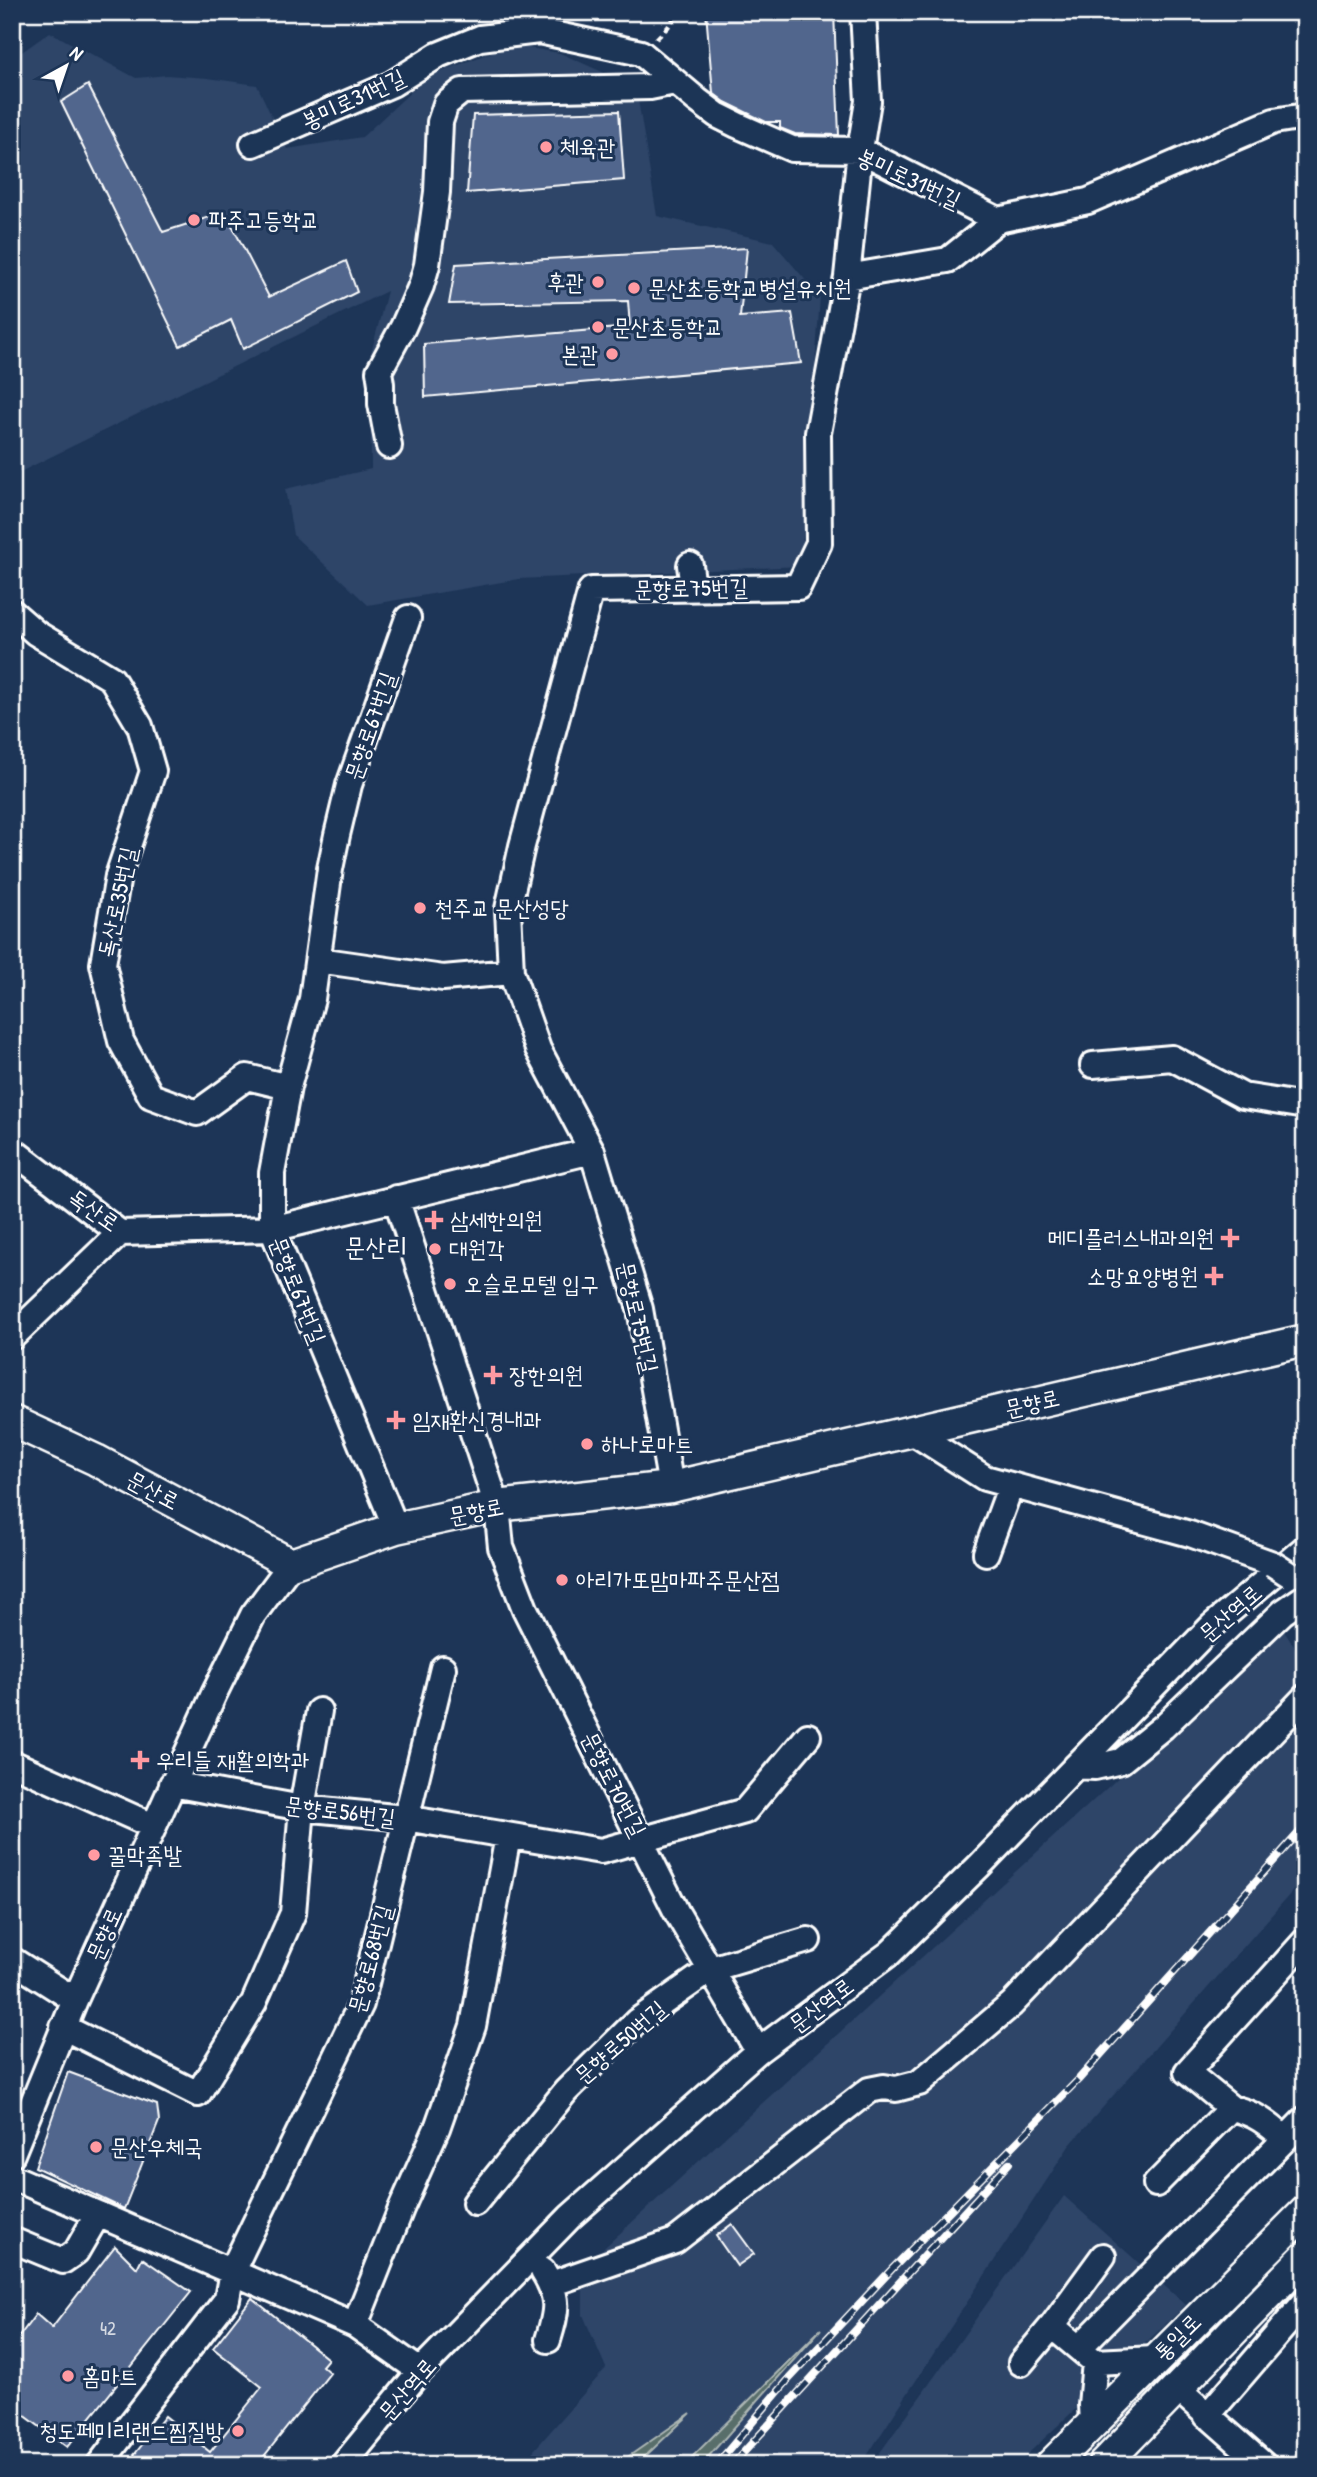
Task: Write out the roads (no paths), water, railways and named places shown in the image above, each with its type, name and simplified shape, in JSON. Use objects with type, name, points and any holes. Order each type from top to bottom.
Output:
[{"type":"main road","name":"문향로","points":[[290,1563],[396,1528],[497,1506],[671,1487],[1305,1340]]},
{"type":"main road","name":"문산로","points":[[12,1421],[96,1460],[290,1563]]},
{"type":"main road","name":"통일로","points":[[1051,2465],[1305,2212]]},
{"type":"main road","name":"통일로","points":[[1102,2465],[1305,2257]]},
{"type":"street","name":"문향로75번길","points":[[671,1487],[640,1309],[592,1150],[538,1049],[511,972],[508,909],[522,846],[591,590],[691,577],[798,587],[819,544],[818,433],[847,277],[860,150],[868,101],[863,12]]},
{"type":"street","name":"봉미로31번길","points":[[253,144],[392,84],[438,55],[480,38],[539,31],[641,53],[717,115],[792,149],[860,150],[999,220]]},
{"type":"street","points":[[389,446],[381,404],[379,371],[413,307],[427,265],[437,192],[440,122],[446,104],[462,91],[650,88],[674,82]]},
{"type":"street","points":[[847,277],[948,261],[999,220],[1088,201],[1274,121],[1305,116]]},
{"type":"street","name":"독산로35번길","points":[[12,612],[36,633],[112,679],[140,726],[153,771],[118,876],[103,964],[121,1041],[151,1096],[197,1113],[247,1077],[288,1087]]},
{"type":"street","name":"문향로67번길","points":[[396,1528],[272,1229],[272,1172],[288,1087],[312,999],[330,869],[349,785],[408,618]]},
{"type":"street","points":[[318,960],[443,978],[511,972]]},
{"type":"street","points":[[1093,1065],[1172,1058],[1243,1096],[1305,1106]]},
{"type":"street","name":"독산로","points":[[12,1150],[120,1233],[272,1229]]},
{"type":"street","points":[[272,1229],[592,1150]]},
{"type":"street","name":"문향로70번길","points":[[396,1198],[497,1506],[501,1547],[525,1609],[677,1913],[758,2051]]},
{"type":"street","points":[[12,1337],[120,1233]]},
{"type":"street","points":[[911,1431],[985,1478],[1190,1534],[1293,1582],[1283,1612],[1163,1727],[1121,1761],[1095,1767],[1076,1766]]},
{"type":"street","points":[[986,1553],[1011,1485]]},
{"type":"street","name":"문산역로","points":[[343,2465],[421,2371],[532,2255],[648,2147],[758,2051],[890,1953],[979,1866],[1212,1626],[1305,1548]]},
{"type":"street","name":"문향로","points":[[12,2154],[75,2000],[173,1783],[253,1615],[290,1563]]},
{"type":"street","name":"문향로68번길","points":[[99,2465],[227,2299],[232,2271],[361,2004],[443,1668]]},
{"type":"street","points":[[551,2284],[676,2241],[869,2091],[884,2087],[896,2089],[919,2083],[1012,2004],[1305,1697]]},
{"type":"street","points":[[64,2027],[198,2094],[254,2002],[293,1913],[302,1808],[319,1711]]},
{"type":"street","name":"문향로56번길","points":[[173,1783],[302,1808],[405,1818],[601,1851],[745,1811],[808,1736]]},
{"type":"street","points":[[12,1763],[153,1826]]},
{"type":"street","points":[[355,2325],[401,2209],[437,2128],[473,2026],[508,1836]]},
{"type":"street","name":"문향로50번길","points":[[475,2203],[566,2091],[637,2021],[711,1969],[808,1940]]},
{"type":"street","points":[[1285,2139],[1271,2125],[1248,2111],[1231,2108],[1187,2072],[1305,1941]]},
{"type":"street","points":[[12,1960],[75,2000]]},
{"type":"street","points":[[1156,2184],[1231,2108]]},
{"type":"street","points":[[1092,2423],[1087,2355],[1305,2119]]},
{"type":"street","points":[[12,2177],[355,2325],[421,2371]]},
{"type":"street","points":[[12,2240],[63,2261],[76,2252],[98,2214]]},
{"type":"street","points":[[532,2255],[551,2284],[557,2306],[548,2340]]},
{"type":"street","points":[[1021,2363],[1103,2256]]},
{"type":"street","points":[[1207,2416],[1305,2302]]},
{"type":"street","points":[[1052,2326],[1087,2355],[1155,2359]]},
{"type":"street","points":[[1178,2389],[1264,2465]]},
{"type":"railway","points":[[716,2465],[789,2379],[893,2268],[1078,2080],[1305,1826]]},
{"type":"railway","points":[[732,2465],[1009,2163]]},
{"type":"place","name":"체육관","points":[[546,147]]},
{"type":"place","name":"파주고등학교","points":[[194,220]]},
{"type":"place","name":"후관","points":[[598,282]]},
{"type":"place","name":"문산초등학교병설유치원","points":[[634,288]]},
{"type":"place","name":"문산초등학교","points":[[598,327]]},
{"type":"place","name":"본관","points":[[612,354]]},
{"type":"place","name":"천주교 문산성당","points":[[420,908]]},
{"type":"place","name":"삼세한의원","points":[[434,1220]]},
{"type":"place","name":"메디플러스내과의원","points":[[1230,1238]]},
{"type":"place","name":"대원각","points":[[435,1249]]},
{"type":"place","name":"소망요양병원","points":[[1214,1276]]},
{"type":"place","name":"오슬로모텔 입구","points":[[450,1284]]},
{"type":"place","name":"장한의원","points":[[493,1375]]},
{"type":"place","name":"임재환신경내과","points":[[396,1420]]},
{"type":"place","name":"하나로마트","points":[[587,1444]]},
{"type":"place","name":"아리가또맘마파주문산점","points":[[562,1580]]},
{"type":"place","name":"우리들 재활의학과","points":[[140,1760]]},
{"type":"place","name":"꿀막족발","points":[[94,1855]]},
{"type":"place","name":"문산우체국","points":[[96,2147]]},
{"type":"place","name":"홈마트","points":[[68,2376]]},
{"type":"place","name":"청도페미리랜드찜질방","points":[[238,2431]]},
{"type":"district","name":"문산리","points":[[376,1247]]}]
